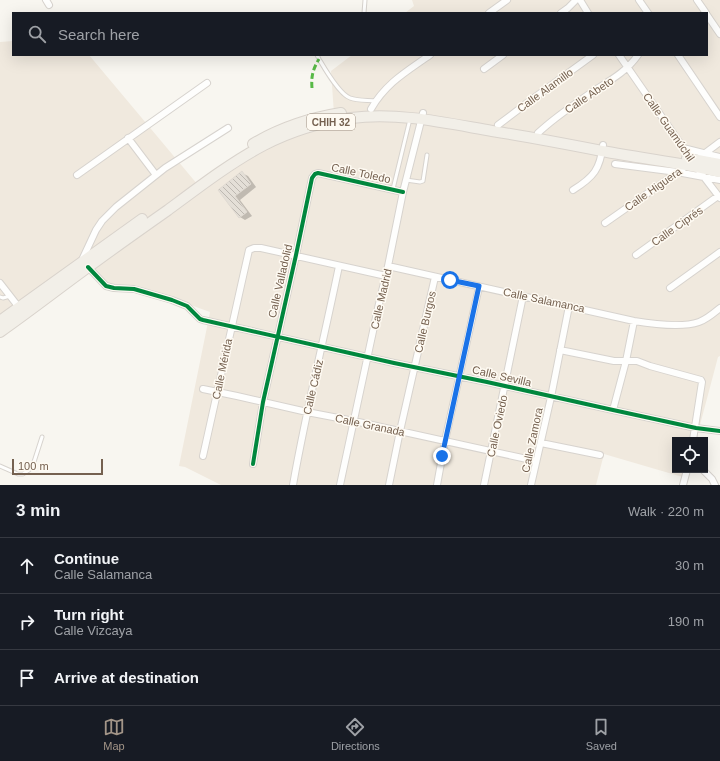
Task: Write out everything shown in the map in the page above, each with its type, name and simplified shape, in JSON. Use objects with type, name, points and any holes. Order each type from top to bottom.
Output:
[{"type":"main road","name":"CHIH 32","points":[[0,332],[22,311],[203,177],[244,149],[267,136],[298,123],[373,105],[533,138],[636,151],[693,163],[720,172]]},
{"type":"main road","name":"CHIH 32","points":[[84,265],[254,151],[280,138],[315,125],[350,118],[376,116],[411,118],[423,116],[498,125],[603,148]]},
{"type":"main road","name":"CHIH 32","points":[[693,163],[720,164]]},
{"type":"main road","name":"CHIH 32","points":[[0,321],[22,311]]},
{"type":"street","points":[[490,12],[507,0]]},
{"type":"street","points":[[563,12],[576,0]]},
{"type":"street","points":[[580,0],[587,12]]},
{"type":"street","points":[[639,0],[647,12]]},
{"type":"street","points":[[697,0],[705,12]]},
{"type":"street","points":[[708,17],[720,34]]},
{"type":"street","points":[[373,105],[387,86],[429,56]]},
{"type":"street","points":[[484,69],[502,56]]},
{"type":"street","name":"Calle Alamillo","points":[[498,125],[592,56]]},
{"type":"street","name":"Calle Guamúchil","points":[[619,56],[693,163],[719,197]]},
{"type":"street","name":"Calle Abeto","points":[[538,133],[562,112],[628,68],[637,56]]},
{"type":"street","points":[[679,56],[720,117]]},
{"type":"street","points":[[77,175],[207,83]]},
{"type":"street","name":"Calle Madrid","points":[[340,485],[403,192],[423,116]]},
{"type":"street","points":[[84,265],[96,230],[108,214],[156,175],[228,128]]},
{"type":"street","points":[[128,138],[156,175]]},
{"type":"street","name":"Calle Higuera","points":[[605,223],[677,172],[693,163],[720,142]]},
{"type":"street","points":[[573,190],[593,176],[599,164],[603,148]]},
{"type":"street","points":[[683,148],[720,157]]},
{"type":"street","points":[[615,164],[677,172],[720,180]]},
{"type":"street","name":"Calle Toledo","points":[[316,174],[322,174],[403,192]]},
{"type":"street","name":"Calle Valladolid","points":[[252,464],[263,402],[296,256],[311,181],[316,174]]},
{"type":"street","name":"Calle Ciprés","points":[[636,255],[719,197]]},
{"type":"street","name":"Calle Mérida","points":[[203,456],[250,250],[254,248],[261,248],[296,256]]},
{"type":"street","points":[[670,288],[720,252]]},
{"type":"street","points":[[296,256],[386,276]]},
{"type":"street","name":"Calle Sevilla","points":[[84,265],[106,286],[134,289],[172,300],[187,306],[200,319],[211,322],[696,428],[720,430]]},
{"type":"street","name":"Calle Cádiz","points":[[293,485],[307,412],[339,266]]},
{"type":"street","name":"Calle Salamanca","points":[[388,266],[653,324],[700,322],[720,308]]},
{"type":"street","name":"Calle Burgos","points":[[389,485],[435,277]]},
{"type":"street","points":[[0,282],[22,311]]},
{"type":"street","points":[[437,485],[445,441],[479,286]]},
{"type":"street","name":"Calle Oviedo","points":[[484,485],[523,296]]},
{"type":"street","name":"Calle Zamora","points":[[531,485],[569,306]]},
{"type":"street","points":[[613,410],[626,361],[634,320]]},
{"type":"street","points":[[560,350],[614,362],[637,361],[702,381],[694,437]]},
{"type":"street","name":"Calle Granada","points":[[203,390],[536,461]]},
{"type":"street","points":[[541,442],[600,455]]},
{"type":"street","points":[[683,485],[686,473]]},
{"type":"street","points":[[706,473],[715,485]]},
{"type":"lane","points":[[364,12],[365,0]]},
{"type":"lane","points":[[318,56],[336,85],[347,97],[373,105]]},
{"type":"lane","points":[[393,189],[411,118]]},
{"type":"lane","points":[[406,180],[423,181],[428,155]]},
{"type":"lane","points":[[0,297],[3,298],[10,296]]},
{"type":"lane","points":[[0,466],[18,474],[23,474],[29,470],[33,465],[42,437]]},
{"type":"shaded area","points":[[412,0],[720,0],[720,356],[718,357],[697,437],[672,437],[672,473],[687,473],[686,478],[604,454],[596,485],[221,485],[185,467],[179,466],[210,312],[135,285],[108,287],[87,267],[0,329],[0,42],[12,41],[12,56],[90,56],[198,185],[334,114],[331,71],[351,56],[708,56],[708,12],[406,12],[414,6]]},
{"type":"building","points":[[242,171],[251,184],[235,196],[247,212],[239,218],[218,190]]},
{"type":"marked path","points":[[312,88],[313,73],[319,59]]},
{"type":"cycle path","points":[[253,464],[263,402],[312,178],[318,173],[403,192]]},
{"type":"cycle path","points":[[88,267],[106,286],[134,289],[172,300],[187,306],[200,319],[203,320],[696,428],[720,431]]},
{"type":"route","points":[[442,456],[479,286],[450,280]]}]
